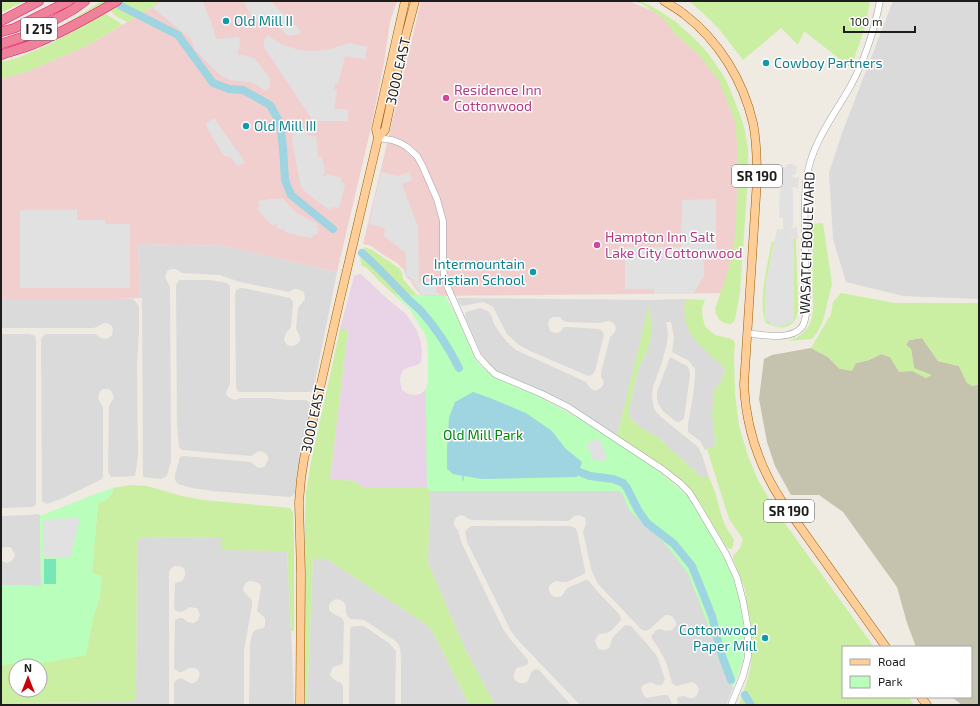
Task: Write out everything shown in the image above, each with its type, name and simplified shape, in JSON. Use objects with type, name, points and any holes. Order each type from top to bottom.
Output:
[{"type":"highway","points":[[1,21],[39,1]]},
{"type":"highway","name":"I 215","points":[[1,32],[15,28],[71,4],[85,1]]},
{"type":"highway","points":[[1,55],[32,45],[82,21],[117,1]]},
{"type":"highway","name":"I 215","points":[[1,44],[26,36],[71,4]]},
{"type":"main road","name":"3000 EAST","points":[[300,705],[301,568],[299,502],[301,479],[304,459],[336,315],[378,138],[376,129],[405,1]]},
{"type":"main road","name":"3000 EAST","points":[[378,138],[385,130],[401,55],[415,1]]},
{"type":"main road","name":"SR 190","points":[[664,1],[696,24],[716,45],[733,71],[746,98],[753,124],[757,149],[757,174],[744,376],[745,399],[754,443],[763,469],[783,503],[885,646]]},
{"type":"street","name":"WASATCH BOULEVARD","points":[[747,333],[779,336],[788,335],[798,330],[805,320],[805,200],[809,165],[817,144],[851,86],[861,64],[871,36],[880,1]]},
{"type":"street","points":[[378,138],[392,140],[407,147],[417,156],[422,165],[437,199],[442,216],[444,276],[478,356],[486,366],[495,374],[568,407],[662,469],[680,483],[689,492],[696,503],[726,554],[737,578],[744,601],[748,629],[748,657],[744,674],[731,705]]},
{"type":"shaded area","points":[[159,1],[397,1],[390,22],[384,63],[370,132],[337,272],[225,246],[138,244],[140,298],[93,300],[1,299],[1,79],[29,71],[88,45],[151,8]]},
{"type":"shaded area","points":[[161,1],[203,1],[216,39],[239,37],[240,45],[237,54],[255,59],[266,73],[270,80],[270,86],[266,91],[249,82],[230,80],[220,75],[195,50],[191,39],[153,8]]},
{"type":"shaded area","points":[[244,1],[270,1],[301,31],[299,34],[288,36],[267,15],[255,23]]},
{"type":"shaded area","points":[[421,1],[628,1],[663,15],[720,74],[740,134],[737,293],[422,296],[406,277],[404,270],[397,263],[371,246],[363,244]]},
{"type":"shaded area","points":[[893,1],[979,1],[979,299],[903,296],[846,282],[833,239],[829,173],[842,133]]},
{"type":"shaded area","points":[[267,35],[283,45],[299,50],[313,51],[331,49],[349,43],[367,47],[365,59],[345,56],[338,84],[335,84],[334,89],[337,90],[334,109],[348,109],[348,121],[313,121],[264,47],[264,41]]},
{"type":"shaded area","points":[[214,118],[245,162],[238,166],[230,157],[224,156],[207,128],[206,123]]},
{"type":"shaded area","points":[[297,127],[300,129],[302,128],[307,135],[316,137],[318,157],[322,157],[325,173],[322,175],[325,177],[326,174],[341,178],[341,182],[345,184],[339,208],[332,207],[330,210],[302,188],[292,141]]},
{"type":"shaded area","points":[[787,164],[797,166],[795,175],[791,176],[797,178],[799,176],[798,189],[795,187],[789,188],[793,189],[793,226],[789,227],[797,227],[798,240],[795,237],[789,238],[793,239],[793,322],[789,322],[785,326],[779,326],[772,325],[770,321],[765,320],[766,283],[777,229],[783,229],[783,218],[779,217],[780,190],[783,167],[787,167]]},
{"type":"shaded area","points":[[381,172],[399,176],[409,172],[412,180],[402,184],[418,227],[419,282],[436,283],[436,291],[440,295],[422,295],[410,277],[406,277],[406,253],[384,236],[385,228],[369,224]]},
{"type":"shaded area","points":[[282,198],[296,213],[318,224],[316,228],[319,229],[316,235],[313,234],[312,238],[284,231],[285,227],[282,230],[276,227],[278,223],[274,226],[257,209],[260,206],[259,201]]},
{"type":"shaded area","points":[[716,199],[716,257],[704,257],[704,276],[693,294],[654,294],[654,289],[625,289],[625,247],[681,247],[682,200]]},
{"type":"shaded area","points":[[24,210],[77,210],[77,220],[105,220],[105,224],[130,224],[130,288],[20,288],[20,212]]},
{"type":"shaded area","points":[[138,244],[225,246],[337,272],[313,391],[240,392],[237,391],[236,386],[236,290],[243,288],[290,298],[292,300],[291,327],[286,333],[284,339],[286,344],[289,346],[296,345],[300,341],[296,328],[298,308],[305,299],[304,292],[294,289],[289,292],[240,282],[220,275],[182,273],[176,269],[167,271],[165,277],[170,287],[171,461],[167,476],[161,479],[143,477],[142,298],[140,298]]},
{"type":"shaded area","points":[[360,274],[406,314],[416,329],[420,339],[422,351],[421,362],[417,365],[404,369],[400,380],[402,390],[408,394],[420,394],[426,389],[427,489],[363,488],[356,481],[330,479],[348,329],[340,329],[354,276]]},
{"type":"shaded area","points":[[179,280],[211,280],[227,283],[230,286],[230,384],[226,394],[228,397],[235,400],[241,398],[270,398],[306,400],[310,403],[311,410],[297,472],[295,493],[292,496],[213,491],[192,488],[176,482],[175,475],[180,457],[183,456],[251,462],[257,467],[261,468],[265,466],[268,460],[268,456],[264,452],[260,451],[251,456],[183,450],[179,448],[177,424],[176,285]]},
{"type":"shaded area","points":[[457,298],[687,299],[685,301],[725,369],[711,420],[714,420],[713,428],[716,445],[705,450],[700,441],[688,432],[695,369],[689,361],[672,352],[674,338],[671,322],[666,322],[668,333],[667,343],[653,387],[653,404],[655,410],[661,417],[698,447],[709,477],[699,477],[696,472],[667,447],[662,440],[641,428],[629,415],[638,370],[647,351],[651,337],[649,307],[617,436],[571,405],[495,370],[487,363],[482,355],[465,315],[466,312],[480,308],[488,311],[500,333],[516,350],[586,382],[590,388],[595,391],[601,388],[604,382],[601,377],[601,373],[610,337],[615,332],[616,328],[612,322],[567,322],[562,320],[560,317],[553,317],[549,320],[548,324],[550,331],[554,333],[558,333],[564,327],[599,329],[602,331],[604,335],[595,371],[590,376],[519,345],[507,334],[493,307],[488,304],[483,302],[462,306]]},
{"type":"shaded area","points":[[1,299],[133,299],[139,306],[137,364],[138,455],[135,476],[111,477],[109,474],[109,406],[114,398],[109,389],[103,389],[100,391],[98,398],[103,408],[102,479],[47,504],[42,501],[41,339],[47,334],[95,334],[101,338],[107,339],[112,335],[113,330],[112,326],[107,323],[94,328],[1,328]]},
{"type":"shaded area","points":[[1,334],[29,334],[35,336],[36,340],[36,503],[35,506],[31,507],[1,508]]},
{"type":"shaded area","points":[[922,338],[938,361],[959,366],[967,383],[973,386],[979,384],[979,705],[962,705],[953,698],[972,698],[972,646],[916,646],[907,623],[897,587],[843,512],[819,495],[791,495],[775,466],[767,442],[759,399],[764,359],[772,355],[811,348],[828,357],[840,369],[869,360],[881,354],[890,357],[899,371],[912,371],[914,368],[911,349],[906,345],[909,340]]},
{"type":"shaded area","points":[[670,357],[687,366],[690,375],[684,418],[679,422],[675,421],[663,411],[657,398],[657,392]]},
{"type":"shaded area","points":[[599,438],[607,457],[603,461],[593,460],[586,443]]},
{"type":"shaded area","points":[[621,490],[630,511],[663,541],[688,573],[733,688],[726,705],[678,705],[678,697],[683,696],[694,698],[699,689],[696,684],[692,682],[677,686],[672,683],[666,662],[651,637],[655,631],[659,629],[666,631],[672,630],[676,625],[676,622],[673,617],[665,615],[650,629],[646,631],[642,630],[598,584],[591,568],[583,532],[586,524],[585,518],[579,515],[574,516],[568,521],[473,520],[460,515],[454,521],[454,525],[458,530],[462,544],[503,629],[528,660],[527,665],[517,668],[514,679],[519,683],[525,683],[528,681],[532,671],[536,669],[539,670],[571,705],[495,705],[465,649],[428,563],[429,491]]},
{"type":"shaded area","points":[[38,514],[40,516],[41,586],[1,585],[1,561],[7,563],[12,561],[15,556],[10,547],[1,548],[1,516]]},
{"type":"shaded area","points":[[80,518],[70,558],[43,557],[43,519]]},
{"type":"shaded area","points":[[472,526],[571,526],[575,528],[577,531],[585,573],[567,582],[556,581],[552,583],[549,586],[549,591],[552,596],[562,596],[567,588],[586,580],[589,581],[621,618],[612,630],[598,635],[595,641],[598,648],[604,650],[609,648],[612,638],[625,625],[631,626],[657,656],[665,679],[662,685],[657,685],[650,682],[643,685],[641,688],[643,694],[647,698],[667,695],[672,705],[580,705],[511,631],[467,542],[465,532]]},
{"type":"shaded area","points":[[222,537],[223,550],[287,551],[294,705],[249,705],[250,644],[252,634],[255,630],[265,626],[265,618],[257,611],[261,588],[260,584],[253,581],[248,581],[243,590],[252,600],[252,605],[244,651],[244,705],[174,705],[174,683],[176,680],[181,678],[190,683],[194,683],[197,681],[200,674],[195,668],[189,668],[179,672],[174,668],[175,620],[183,618],[187,622],[194,623],[198,620],[200,615],[198,609],[196,608],[189,607],[180,612],[176,611],[174,608],[175,583],[182,581],[185,576],[184,568],[175,566],[171,568],[169,572],[169,705],[1,705],[1,703],[132,702],[136,696],[137,542],[141,538]]},
{"type":"shaded area","points":[[313,556],[320,560],[324,557],[427,625],[434,634],[469,705],[401,705],[401,657],[400,648],[397,642],[364,620],[350,619],[346,614],[346,606],[344,602],[336,599],[329,605],[329,610],[342,618],[344,622],[343,661],[342,664],[333,667],[330,674],[332,678],[341,683],[343,686],[343,705],[307,705]]},
{"type":"shaded area","points":[[364,626],[389,643],[396,651],[395,705],[349,705],[350,630],[351,627]]},
{"type":"green space","points":[[8,1],[25,1],[1,13],[1,3]]},
{"type":"green space","points":[[101,1],[107,1],[48,33],[78,16]]},
{"type":"green space","points":[[125,1],[159,1],[151,8],[128,22],[117,17],[110,10]]},
{"type":"green space","points":[[634,1],[640,1],[661,12],[676,22],[699,43],[723,75],[742,120],[748,149],[748,177],[740,292],[735,320],[731,324],[720,320],[715,309],[729,268],[734,243],[738,155],[735,121],[719,81],[698,54],[674,33],[664,19],[642,4]]},
{"type":"green space","points":[[689,1],[870,1],[866,24],[851,68],[804,31],[798,45],[781,28],[743,60],[719,29]]},
{"type":"green space","points":[[104,13],[122,25],[88,45],[29,71],[1,79],[1,62],[17,58],[48,45]]},
{"type":"green space","points":[[823,223],[832,284],[823,321],[812,339],[788,341],[798,337],[804,332],[811,320],[813,310],[812,224]]},
{"type":"green space","points":[[793,237],[796,238],[798,312],[793,322]]},
{"type":"green space","points":[[772,241],[774,242],[766,283],[765,320],[763,295]]},
{"type":"green space","points":[[365,247],[399,268],[402,272],[403,279],[423,302],[470,365],[592,465],[681,543],[716,646],[688,573],[663,541],[630,511],[621,491],[430,491],[428,563],[465,649],[495,705],[469,705],[434,634],[427,625],[324,557],[320,561],[313,556],[307,705],[305,705],[306,492],[311,462],[340,329],[348,329],[330,479],[356,481],[363,488],[427,488],[426,389],[428,384],[428,345],[425,334],[410,309],[367,268],[361,265],[361,255]]},
{"type":"green space","points":[[841,293],[895,303],[979,303],[979,384],[973,386],[967,383],[959,366],[938,361],[922,338],[909,340],[906,345],[911,349],[914,368],[932,375],[926,378],[912,371],[899,372],[890,357],[881,354],[869,360],[856,363],[852,371],[840,369],[828,357],[811,348],[831,314],[833,302]]},
{"type":"green space","name":"Old Mill Park","points":[[395,295],[445,296],[457,317],[473,354],[478,363],[484,369],[496,378],[540,397],[575,416],[649,464],[688,496],[723,554],[739,591],[745,645],[742,663],[733,688],[688,573],[663,541],[630,511],[621,491],[429,491],[429,489],[427,489],[426,389],[428,384],[428,345],[425,334],[410,309]]},
{"type":"green space","points":[[687,299],[705,300],[702,313],[705,326],[715,335],[732,339],[734,341],[735,394],[739,426],[748,456],[758,480],[776,511],[873,646],[842,646],[842,698],[910,698],[914,705],[739,705],[746,685],[752,658],[745,589],[733,559],[733,556],[740,548],[743,539],[729,519],[707,449],[716,445],[713,428],[714,420],[711,420],[715,386],[720,385],[725,369],[694,339],[690,333],[685,319],[685,303]]},
{"type":"green space","points":[[649,305],[651,337],[647,351],[638,370],[629,415],[635,423],[662,441],[697,474],[702,477],[709,477],[724,523],[734,539],[731,549],[727,548],[724,544],[692,491],[617,436]]},
{"type":"green space","points":[[765,320],[770,321],[772,325],[783,326],[789,322],[793,322],[786,327],[776,327],[766,323]]},
{"type":"green space","points":[[131,485],[147,486],[182,496],[203,500],[290,508],[293,512],[294,631],[291,631],[287,551],[222,550],[222,537],[141,538],[137,542],[136,697],[132,702],[1,703],[1,665],[8,664],[8,698],[48,698],[48,658],[39,658],[94,614],[100,597],[92,572],[98,502],[108,498],[113,488]]},
{"type":"green space","points":[[113,488],[108,498],[98,503],[92,572],[102,576],[100,597],[94,614],[86,655],[48,662],[48,658],[8,658],[8,664],[1,665],[1,585],[41,586],[40,516]]},
{"type":"green space","points":[[44,559],[56,559],[56,584],[44,584]]},
{"type":"water","points":[[473,392],[526,413],[552,431],[565,448],[582,462],[577,477],[481,479],[453,474],[447,469],[449,418],[455,402]]},
{"type":"waterway","points":[[115,1],[121,6],[178,35],[213,83],[229,89],[243,90],[270,105],[280,123],[285,180],[291,195],[333,229]]},
{"type":"waterway","points":[[362,253],[380,269],[427,318],[442,338],[459,368]]},
{"type":"waterway","points":[[569,468],[590,476],[613,479],[623,483],[647,523],[674,544],[692,566],[712,616],[721,653],[731,680]]},
{"type":"waterway","points":[[463,474],[463,480]]},
{"type":"waterway","points":[[745,695],[751,705]]},
{"type":"place","name":"Old Mill II","points":[[226,21]]},
{"type":"place","name":"Cowboy Partners","points":[[766,63]]},
{"type":"place","name":"Residence Inn Cottonwood","points":[[446,98]]},
{"type":"place","name":"Old Mill III","points":[[246,126]]},
{"type":"place","name":"Hampton Inn Salt Lake City Cottonwood","points":[[597,245]]},
{"type":"place","name":"Intermountain Christian School","points":[[533,272]]},
{"type":"place","name":"Cottonwood Paper Mill","points":[[765,638]]}]
